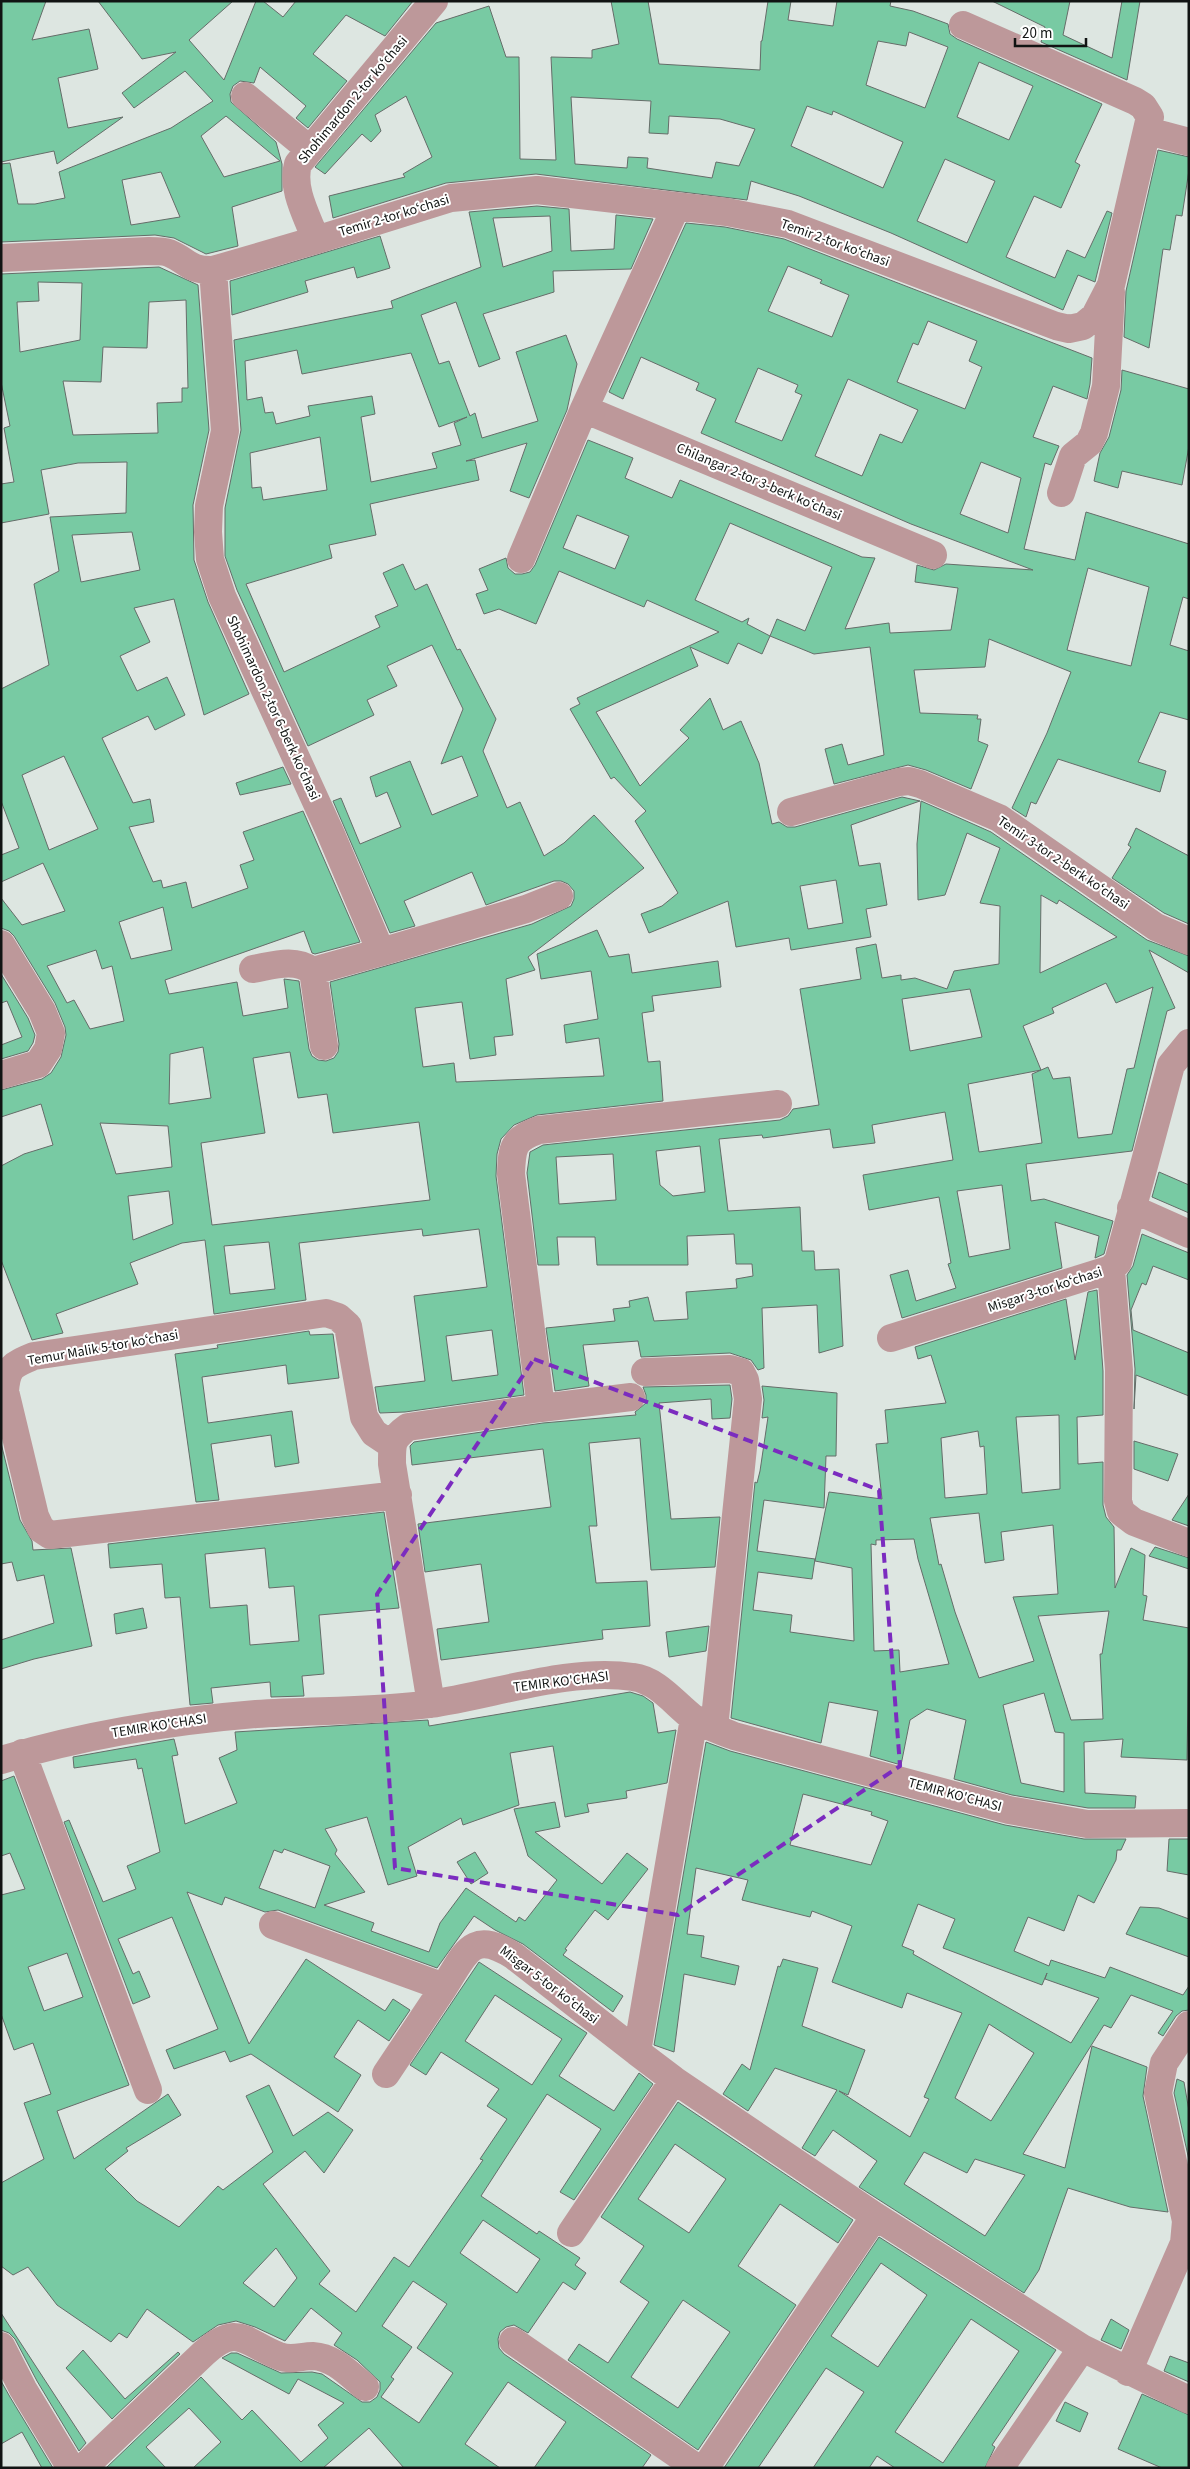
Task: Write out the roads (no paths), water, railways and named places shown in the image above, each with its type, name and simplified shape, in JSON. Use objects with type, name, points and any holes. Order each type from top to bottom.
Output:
[{"type":"street","name":"Shohimardon 2-tor koʻchasi","points":[[316,240],[296,186],[295,174],[298,164],[434,1]]},
{"type":"street","points":[[963,25],[1135,101],[1143,106],[1150,117],[1148,131],[1189,142]]},
{"type":"street","points":[[245,96],[309,149]]},
{"type":"street","name":"Temir 2-tor koʻchasi","points":[[316,240],[451,198],[537,190],[727,212],[788,224],[1056,326],[1069,329],[1083,326],[1095,316],[1111,285],[1148,131]]},
{"type":"street","points":[[521,559],[584,409],[676,207]]},
{"type":"street","points":[[1,258],[150,251],[168,252],[198,271],[212,270],[316,240]]},
{"type":"street","name":"Shohimardon 2-tor 6-berk koʻchasi","points":[[212,270],[225,432],[209,506],[210,559],[222,596],[330,832],[381,952]]},
{"type":"street","points":[[1061,493],[1073,456],[1088,443],[1094,433],[1106,386],[1111,285]]},
{"type":"street","name":"Chilangar 2-tor 3-berk koʻchasi","points":[[584,409],[934,555]]},
{"type":"street","name":"Temir 3-tor 2-berk koʻchasi","points":[[790,812],[899,782],[909,781],[920,784],[999,818],[1156,926],[1189,941]]},
{"type":"street","points":[[253,970],[295,962],[313,971],[526,909],[559,896]]},
{"type":"street","points":[[1,944],[42,1011],[51,1033],[48,1049],[38,1064],[1,1075]]},
{"type":"street","points":[[313,971],[324,1046]]},
{"type":"street","name":"Misgar 3-tor koʻchasi","points":[[891,1338],[1110,1269],[1118,1262],[1171,1065],[1189,1042]]},
{"type":"street","points":[[541,1408],[511,1174],[515,1144],[522,1136],[539,1130],[778,1104]]},
{"type":"street","points":[[1131,1208],[1189,1234]]},
{"type":"street","points":[[1110,1269],[1119,1370],[1118,1501],[1121,1512],[1134,1522],[1189,1543]]},
{"type":"street","name":"Temur Malik 5-tor koʻchasi","points":[[392,1445],[374,1433],[364,1417],[348,1326],[338,1317],[326,1313],[34,1356],[14,1364],[6,1375],[5,1391],[35,1516],[41,1529],[50,1535],[398,1495]]},
{"type":"street","points":[[637,2052],[704,1723],[726,1625],[748,1399],[746,1380],[741,1372],[730,1369],[645,1372]]},
{"type":"street","points":[[431,1704],[392,1464],[392,1445],[397,1435],[408,1427],[631,1397]]},
{"type":"street","name":"TEMIR KO'CHASI","points":[[12,1757],[82,1739],[186,1720],[258,1714],[348,1712],[431,1704],[541,1682],[601,1675],[635,1677],[665,1692],[704,1723],[734,1736],[1009,1810],[1087,1824],[1189,1823]]},
{"type":"street","points":[[12,1757],[148,2090]]},
{"type":"street","points":[[273,1925],[444,1987]]},
{"type":"street","name":"Misgar 5-tor koʻchasi","points":[[386,2074],[466,1954],[474,1947],[486,1943],[497,1945],[514,1956],[674,2080],[875,2216],[1082,2348],[1189,2400]]},
{"type":"street","points":[[1128,2372],[1184,2243],[1188,2220],[1158,2093],[1164,2063],[1189,2025]]},
{"type":"street","points":[[571,2233],[674,2080]]},
{"type":"street","points":[[705,2468],[875,2216]]},
{"type":"street","points":[[83,2468],[211,2347],[228,2336],[242,2336],[280,2357],[296,2359],[313,2356],[336,2363],[366,2387]]},
{"type":"street","points":[[513,2341],[697,2468]]},
{"type":"street","points":[[1,2346],[23,2389],[71,2468]]},
{"type":"street","points":[[1000,2468],[1082,2348]]}]
